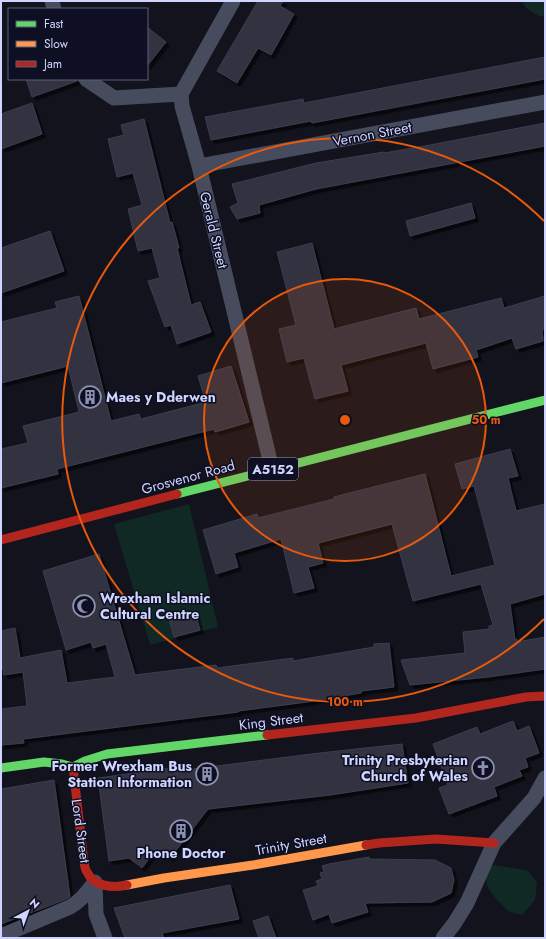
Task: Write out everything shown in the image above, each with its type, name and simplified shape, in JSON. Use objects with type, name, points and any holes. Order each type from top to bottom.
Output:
[{"type":"street","points":[[87,80],[114,98],[181,94],[233,1]]},
{"type":"street","name":"Gerald Street","points":[[181,94],[182,106],[199,166],[272,469]]},
{"type":"street","name":"Vernon Street","points":[[199,166],[545,102]]},
{"type":"street","name":"Grosvenor Road","points":[[1,540],[272,469],[545,400]]},
{"type":"street","name":"King Street","points":[[73,767],[85,761],[107,754],[416,718],[526,698],[545,696]]},
{"type":"street","points":[[1,768],[44,762],[58,763],[73,767]]},
{"type":"street","name":"Lord Street","points":[[73,767],[84,863],[87,873],[95,882],[96,914],[105,938]]},
{"type":"street","points":[[443,938],[467,903],[494,843],[534,798],[545,778]]},
{"type":"street","name":"Trinity Street","points":[[95,882],[106,886],[118,887],[164,878],[253,865],[379,843],[436,839],[494,843]]},
{"type":"street","points":[[1,936],[77,903],[85,896],[95,882]]},
{"type":"green space","points":[[522,1],[545,1],[545,16],[539,16],[526,8]]},
{"type":"green space","points":[[189,504],[218,627],[150,645],[114,524]]},
{"type":"green space","points":[[493,865],[527,870],[537,882],[535,900],[522,915],[508,911],[488,888],[484,872]]},
{"type":"building","points":[[258,1],[283,1],[280,6],[294,14],[271,55],[258,48],[237,83],[217,71]]},
{"type":"building","points":[[148,28],[166,42],[148,65]]},
{"type":"building","points":[[545,57],[545,79],[312,123],[311,121],[211,140],[205,117],[303,99],[304,103]]},
{"type":"building","points":[[26,80],[77,81],[32,97]]},
{"type":"building","points":[[32,103],[42,134],[1,149],[1,114]]},
{"type":"building","points":[[144,119],[170,223],[172,222],[179,248],[177,248],[191,305],[200,302],[211,332],[177,344],[171,325],[165,327],[148,281],[160,278],[152,248],[138,251],[128,209],[142,205],[133,173],[117,177],[108,139],[124,135],[121,125]]},
{"type":"building","points":[[545,123],[545,146],[316,189],[259,205],[260,213],[237,219],[230,207],[238,203],[232,184],[316,163],[430,145]]},
{"type":"building","points":[[471,203],[475,218],[410,236],[406,221]]},
{"type":"building","points":[[50,231],[64,271],[1,293],[1,248]]},
{"type":"building","points":[[312,243],[334,329],[416,308],[419,319],[501,298],[504,308],[545,296],[545,329],[542,330],[543,341],[516,349],[512,338],[476,350],[478,357],[433,369],[426,343],[341,365],[348,391],[315,399],[304,358],[287,362],[279,329],[296,325],[277,252]]},
{"type":"building","name":"Maes y Dderwen","points":[[79,296],[111,421],[139,414],[141,419],[206,402],[198,376],[231,366],[249,422],[215,432],[214,429],[57,469],[58,474],[1,488],[1,449],[28,443],[23,426],[79,412],[68,366],[1,383],[1,322],[57,308],[55,302]]},
{"type":"building","points":[[510,449],[518,476],[508,478],[516,511],[545,504],[545,594],[510,604],[515,640],[517,639],[517,642],[545,637],[545,669],[488,677],[410,685],[401,660],[465,653],[463,632],[489,629],[489,626],[493,625],[481,584],[413,601],[392,524],[318,543],[323,563],[308,567],[314,588],[294,593],[281,539],[234,553],[238,567],[216,574],[203,530],[257,514],[258,518],[425,474],[451,576],[495,565],[474,486],[462,489],[455,464]]},
{"type":"building","points":[[99,554],[135,675],[216,665],[217,668],[293,658],[293,661],[374,647],[374,644],[389,643],[394,687],[361,691],[361,693],[238,712],[23,739],[24,743],[1,745],[1,709],[27,706],[23,672],[4,675],[1,660],[1,631],[15,628],[20,658],[61,650],[67,683],[115,677],[106,644],[93,648],[91,642],[66,650],[43,571]]},
{"type":"building","points":[[195,612],[200,630],[174,637],[169,619]]},
{"type":"building","name":"Trinity Presbyterian Church of Wales","points":[[513,721],[517,731],[529,726],[539,753],[525,758],[528,767],[519,770],[522,776],[494,787],[497,796],[449,814],[439,788],[448,785],[433,744],[477,727],[480,734]]},
{"type":"building","points":[[402,744],[408,783],[330,795],[208,809],[170,858],[157,848],[142,868],[129,858],[109,861],[98,778],[186,766],[186,770]]},
{"type":"building","points":[[54,780],[70,897],[1,924],[1,789]]},
{"type":"building","points":[[369,857],[369,859],[435,860],[451,868],[454,880],[451,893],[432,902],[365,903],[368,912],[332,923],[329,914],[313,920],[303,890],[318,886],[316,881],[322,879],[320,873],[324,872],[322,866]]},
{"type":"building","points":[[230,885],[239,919],[162,933],[164,938],[125,938],[114,908]]},
{"type":"building","points":[[268,916],[276,938],[259,938],[253,921]]},
{"type":"traffic: fast","points":[[177,494],[545,400]]},
{"type":"traffic: fast","points":[[1,768],[44,762],[73,767],[85,761],[107,754],[267,735]]},
{"type":"traffic: slow","points":[[127,885],[366,845]]},
{"type":"traffic: jam","points":[[1,540],[177,494]]},
{"type":"traffic: jam","points":[[267,735],[416,718],[526,697],[545,696]]},
{"type":"traffic: jam","points":[[73,767],[86,870],[94,881],[104,885],[127,885]]},
{"type":"traffic: jam","points":[[366,845],[436,839],[494,843]]},
{"type":"place","name":"Maes y Dderwen","points":[[90,397]]},
{"type":"place","name":"Wrexham Islamic Cultural Centre","points":[[84,606]]},
{"type":"place","name":"Trinity Presbyterian Church of Wales","points":[[483,768]]},
{"type":"place","name":"Former Wrexham Bus Station Information","points":[[207,774]]},
{"type":"place","name":"Phone Doctor","points":[[181,831]]}]
